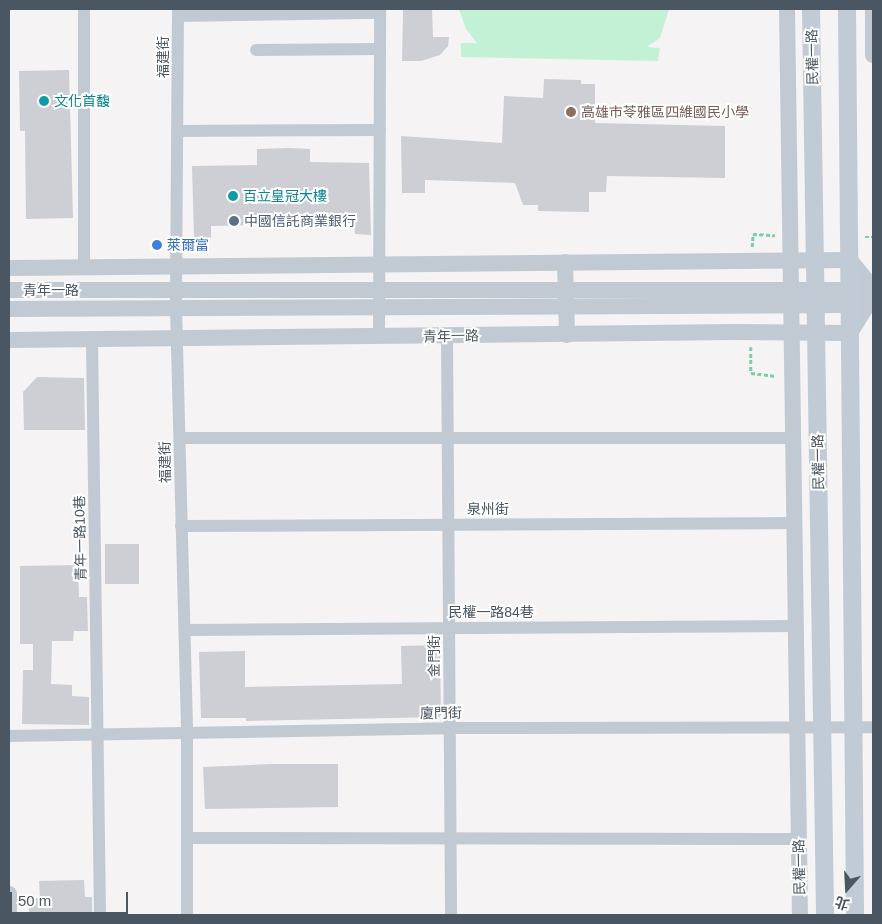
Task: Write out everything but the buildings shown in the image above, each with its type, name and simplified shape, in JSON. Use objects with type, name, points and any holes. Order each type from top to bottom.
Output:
[{"type":"main road","name":"民權一路","points":[[811,9],[825,915]]},
{"type":"main road","points":[[847,9],[855,915]]},
{"type":"street","points":[[84,9],[84,268]]},
{"type":"street","name":"民權一路","points":[[787,9],[800,915]]},
{"type":"street","points":[[873,9],[873,55]]},
{"type":"street","points":[[178,13],[380,11],[379,337]]},
{"type":"street","name":"福建街","points":[[178,13],[176,308],[185,630],[188,915]]},
{"type":"street","points":[[256,50],[380,49]]},
{"type":"street","points":[[177,131],[380,130]]},
{"type":"street","points":[[850,260],[873,292],[850,333]]},
{"type":"street","name":"青年一路","points":[[9,268],[850,260]]},
{"type":"street","points":[[565,262],[567,334]]},
{"type":"street","name":"青年一路","points":[[9,290],[791,289],[815,297],[850,297],[873,292]]},
{"type":"street","name":"青年一路","points":[[9,309],[791,305],[815,297]]},
{"type":"street","name":"青年一路","points":[[9,340],[850,333]]},
{"type":"street","name":"金門街","points":[[447,336],[451,915]]},
{"type":"street","name":"青年一路10巷","points":[[92,340],[100,915]]},
{"type":"street","points":[[180,438],[793,438]]},
{"type":"street","name":"泉州街","points":[[181,526],[794,523]]},
{"type":"street","name":"民權一路84巷","points":[[185,630],[796,626]]},
{"type":"street","name":"廈門街","points":[[9,736],[450,728],[873,727]]},
{"type":"street","points":[[187,838],[450,840],[799,839]]},
{"type":"street","points":[[9,894],[9,915]]},
{"type":"green space","points":[[459,9],[669,9],[660,38],[647,47],[660,48],[658,61],[461,57],[461,43],[477,43],[466,29]]},
{"type":"place","name":"文化首馥","points":[[44,101]]},
{"type":"place","name":"高雄市苓雅區四維國民小學","points":[[571,112]]},
{"type":"place","name":"百立皇冠大樓","points":[[233,196]]},
{"type":"place","name":"中國信託商業銀行","points":[[234,221]]},
{"type":"place","name":"萊爾富","points":[[157,245]]}]
